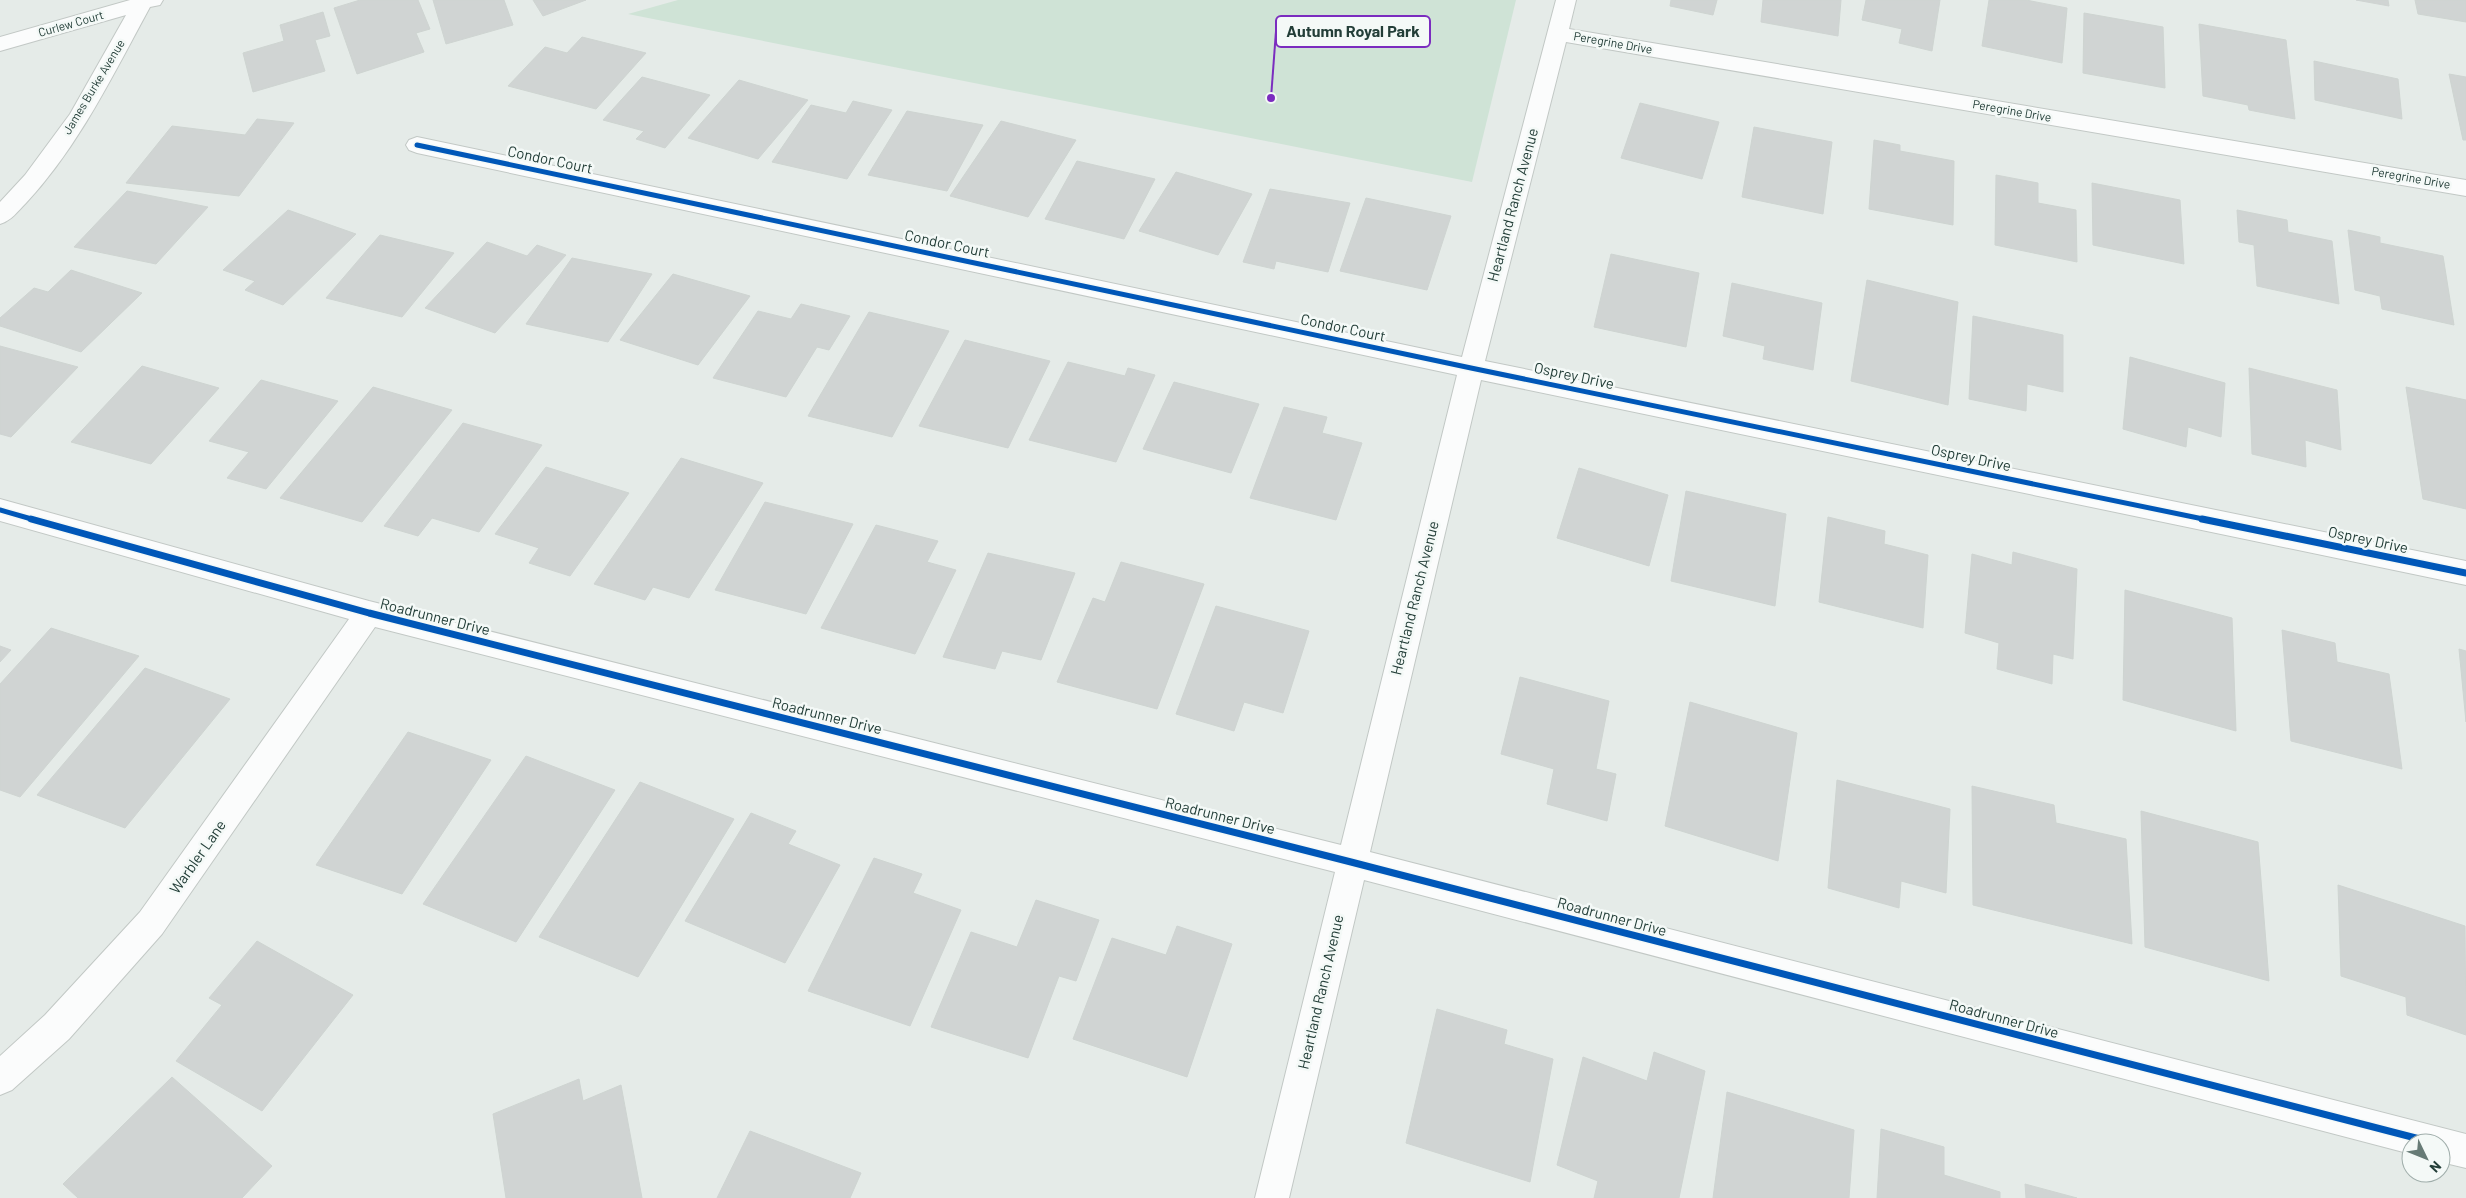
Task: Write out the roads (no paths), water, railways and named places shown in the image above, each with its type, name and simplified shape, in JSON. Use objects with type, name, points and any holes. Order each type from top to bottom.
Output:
[{"type":"street","name":"Heartland Ranch Avenue","points":[[1272,1198],[1351,862],[1471,368],[1566,0]]},
{"type":"street","name":"Curlew Court","points":[[0,44],[147,1]]},
{"type":"street","name":"James Burke Avenue","points":[[0,216],[33,181],[79,118],[147,1]]},
{"type":"street","name":"Peregrine Drive","points":[[1558,34],[2466,188]]},
{"type":"street","name":"Condor Court","points":[[417,145],[1471,368]]},
{"type":"street","name":"Osprey Drive","points":[[1471,368],[2466,573]]},
{"type":"street","name":"Roadrunner Drive","points":[[0,510],[369,613],[1351,862],[2401,1134]]},
{"type":"street","name":"Warbler Lane","points":[[0,1078],[57,1027],[151,923],[369,613]]},
{"type":"street","points":[[2451,1147],[2466,1151]]},
{"type":"place","name":"Autumn Royal Park","points":[[1271,98]]}]
